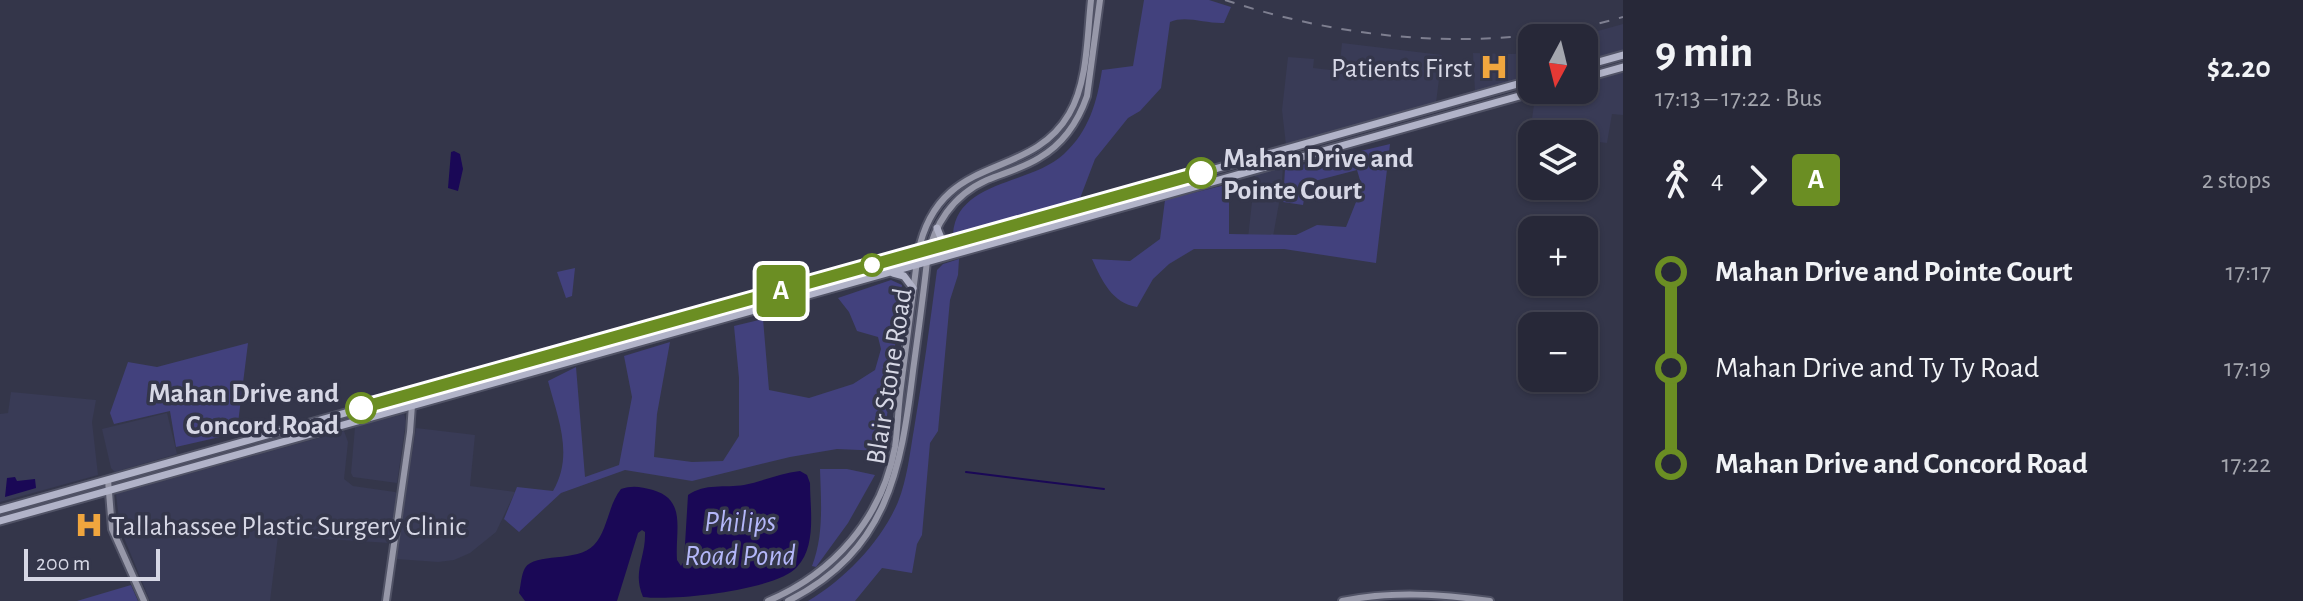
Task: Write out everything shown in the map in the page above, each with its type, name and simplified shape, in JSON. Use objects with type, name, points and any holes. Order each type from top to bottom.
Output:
[{"type":"main road","name":"Blair Stone Road","points":[[768,601],[800,585],[833,560],[854,538],[880,496],[895,446],[918,253],[932,214],[956,187],[983,171],[1036,149],[1059,129],[1072,109],[1081,80],[1091,2]]},
{"type":"main road","name":"Blair Stone Road","points":[[788,601],[827,576],[849,555],[874,522],[890,492],[902,453],[927,261],[937,228],[959,198],[985,181],[1042,157],[1069,131],[1082,110],[1091,80],[1100,2]]},
{"type":"main road","points":[[1085,53],[1094,55]]},
{"type":"main road","points":[[1598,62],[1623,55]]},
{"type":"main road","points":[[1604,61],[1605,72]]},
{"type":"main road","points":[[1598,74],[1623,67]]},
{"type":"main road","points":[[0,510],[1518,84]]},
{"type":"main road","points":[[0,521],[1518,96]]},
{"type":"main road","points":[[1036,149],[1042,157]]},
{"type":"main road","points":[[1268,154],[1271,165]]},
{"type":"main road","points":[[956,187],[959,198]]},
{"type":"main road","points":[[1142,190],[1144,200]]},
{"type":"main road","points":[[937,228],[941,238],[954,243]]},
{"type":"main road","points":[[887,272],[904,276],[913,288]]},
{"type":"main road","points":[[490,373],[494,382]]},
{"type":"main road","points":[[386,601],[412,405],[408,395]]},
{"type":"main road","points":[[259,437],[262,448]]},
{"type":"main road","points":[[183,458],[185,469]]},
{"type":"main road","points":[[108,480],[110,516],[115,536],[144,601]]},
{"type":"main road","points":[[1342,601],[1376,595],[1425,594],[1487,601]]},
{"type":"main road","points":[[1407,601],[1425,594]]},
{"type":"shaded area","points":[[1144,0],[1209,0],[1231,7],[1224,23],[1183,19],[1170,22],[1161,88],[1140,111],[1128,118],[1095,159],[1079,201],[953,234],[958,216],[967,203],[998,185],[1050,164],[1073,145],[1090,115],[1102,70],[1133,66]]},
{"type":"shaded area","points":[[1623,24],[1623,50],[1598,57],[1598,31]]},
{"type":"shaded area","points":[[1342,43],[1442,55],[1436,103],[1286,145],[1282,110],[1288,57],[1314,59],[1313,68],[1339,71]]},
{"type":"shaded area","name":"Patients First","points":[[1473,53],[1518,53],[1518,80],[1475,92]]},
{"type":"shaded area","points":[[1623,72],[1623,115],[1612,114],[1607,143],[1598,142],[1598,120],[1532,120],[1534,104],[1598,104],[1598,79]]},
{"type":"shaded area","points":[[1390,144],[1376,263],[1284,249],[1194,249],[1169,264],[1153,279],[1137,307],[1114,296],[1092,259],[1130,261],[1160,239],[1165,200],[1229,184],[1229,234],[1296,235],[1317,225],[1346,227],[1362,187],[1357,170],[1307,183],[1303,205],[1283,202],[1285,169]]},
{"type":"shaded area","points":[[1283,168],[1272,242],[1248,238],[1255,175]]},
{"type":"shaded area","points":[[959,259],[958,275],[950,300],[938,431],[930,443],[922,535],[917,544],[912,573],[882,568],[855,601],[808,601],[848,571],[872,545],[898,502],[910,456],[937,270],[943,264]]},
{"type":"shaded area","points":[[575,268],[572,296],[566,298],[557,272]]},
{"type":"shaded area","points":[[891,280],[902,285],[883,451],[837,449],[692,481],[625,470],[561,493],[519,532],[504,519],[517,487],[553,491],[559,477],[562,437],[548,381],[576,367],[585,477],[619,465],[632,397],[624,356],[670,342],[657,414],[654,457],[692,462],[723,461],[739,436],[739,378],[734,326],[763,319],[769,390],[809,398],[853,384],[875,370],[881,349],[878,337],[857,331],[849,312],[838,298]]},
{"type":"shaded area","points":[[248,343],[238,423],[233,434],[176,447],[170,411],[114,424],[110,413],[128,362],[157,367]]},
{"type":"shaded area","points":[[11,392],[96,400],[92,422],[98,475],[0,502],[0,414],[8,413]]},
{"type":"shaded area","points":[[167,413],[177,454],[115,472],[111,468],[102,429]]},
{"type":"shaded area","points":[[404,414],[406,421],[397,483],[353,477],[355,427]]},
{"type":"shaded area","points":[[416,428],[475,435],[470,486],[515,492],[496,532],[470,553],[454,560],[396,559]]},
{"type":"shaded area","points":[[344,431],[348,442],[344,479],[353,486],[398,494],[390,543],[278,536],[270,601],[150,601],[120,528],[116,494]]},
{"type":"shaded area","points":[[820,469],[847,469],[875,475],[848,523],[816,567],[812,566],[820,530]]},
{"type":"shaded area","points":[[131,585],[138,601],[77,601]]},
{"type":"water","points":[[451,152],[460,154],[463,169],[458,191],[448,188]]},
{"type":"water","name":"Philips Road Pond","points":[[800,471],[807,475],[810,483],[810,538],[797,567],[785,575],[723,592],[643,597],[639,580],[645,541],[642,530],[638,533],[617,601],[525,601],[519,593],[525,568],[530,563],[577,554],[594,545],[621,489],[649,489],[671,501],[677,518],[677,560],[681,566],[684,561],[688,495],[701,489],[744,485]]},
{"type":"water","points":[[15,477],[17,481],[35,479],[36,488],[5,497],[7,478]]},
{"type":"waterway","points":[[966,472],[1104,489]]},
{"type":"railway","points":[[1225,0],[1323,26],[1423,38],[1524,36],[1574,29],[1623,17]]},
{"type":"bus line","name":"A","points":[[361,408],[1201,173]]},
{"type":"place","name":"Patients First","points":[[1494,67]]},
{"type":"place","name":"Mahan Drive and Pointe Court","points":[[1201,173]]},
{"type":"place","name":"Mahan Drive and Concord Road","points":[[361,408]]},
{"type":"place","name":"Tallahassee Plastic Surgery Clinic","points":[[89,525]]}]
